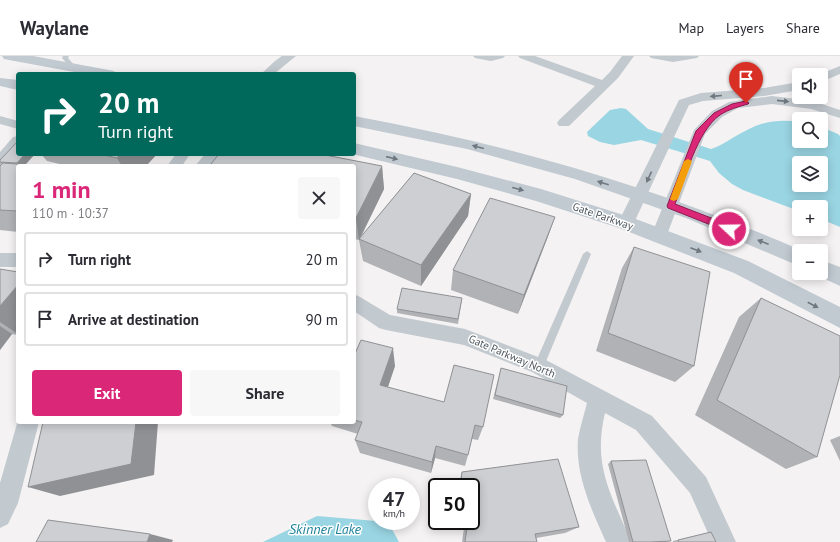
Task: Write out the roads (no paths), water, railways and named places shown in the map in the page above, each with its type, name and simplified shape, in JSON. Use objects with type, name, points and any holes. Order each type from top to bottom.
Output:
[{"type":"main road","points":[[13,56],[69,62],[102,72]]},
{"type":"main road","points":[[0,82],[16,85]]},
{"type":"main road","points":[[356,121],[476,146],[547,165],[671,206],[792,255]]},
{"type":"main road","name":"Gate Parkway","points":[[356,149],[518,189],[626,224],[741,267],[840,318]]},
{"type":"main road","points":[[828,271],[840,277]]},
{"type":"street","points":[[269,72],[290,56]]},
{"type":"street","points":[[479,56],[491,58],[499,56]]},
{"type":"street","points":[[524,56],[604,85]]},
{"type":"street","points":[[564,122],[614,75],[628,56]]},
{"type":"street","points":[[655,56],[673,59],[692,56]]},
{"type":"street","points":[[828,75],[840,70]]},
{"type":"street","points":[[626,224],[684,103],[701,97],[792,88]]},
{"type":"street","points":[[659,236],[699,133],[717,114],[734,106],[758,100],[772,100],[813,105],[840,113]]},
{"type":"street","points":[[825,104],[840,113]]},
{"type":"street","points":[[0,120],[16,124]]},
{"type":"street","points":[[0,161],[16,142]]},
{"type":"street","points":[[204,164],[211,156]]},
{"type":"street","points":[[0,260],[16,260]]},
{"type":"street","name":"Gate Parkway North","points":[[356,303],[386,322],[465,337],[539,366],[644,423],[698,485],[724,542]]},
{"type":"street","points":[[598,399],[589,443],[592,477],[602,507],[619,542]]},
{"type":"street","points":[[0,516],[6,503],[27,424]]},
{"type":"lane","points":[[539,366],[587,254]]},
{"type":"water","points":[[621,108],[626,109],[648,129],[711,149],[753,127],[772,122],[786,121],[792,121],[792,148],[828,148],[828,130],[840,136],[840,227],[828,222],[828,200],[792,200],[792,208],[743,190],[732,184],[719,173],[710,161],[641,140],[614,145],[600,142],[588,136],[587,132],[610,110]]},
{"type":"water","name":"Skinner Lake","points":[[317,516],[368,520],[368,530],[392,530],[399,542],[263,542]]}]
